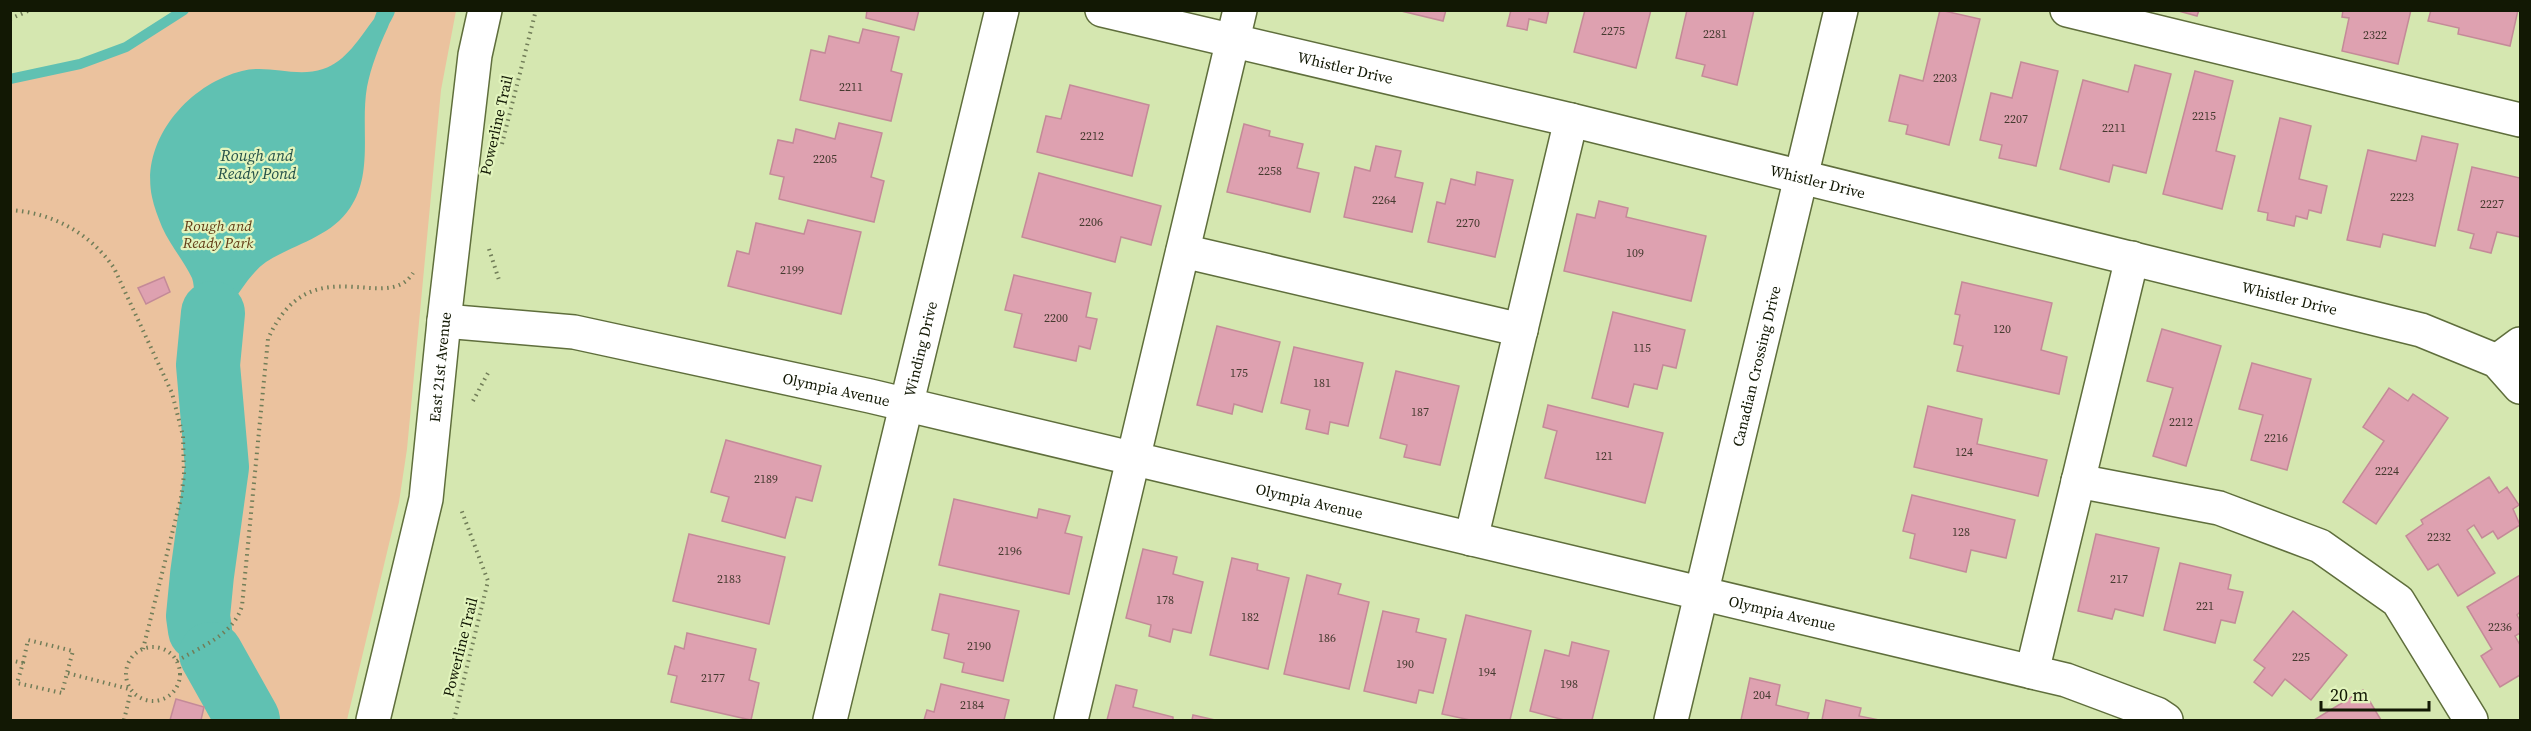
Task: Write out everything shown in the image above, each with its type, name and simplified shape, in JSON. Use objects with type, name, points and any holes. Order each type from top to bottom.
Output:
[{"type":"street","name":"East 21st Avenue","points":[[374,720],[426,500],[475,55],[485,10]]},
{"type":"street","name":"Winding Drive","points":[[830,720],[1002,10]]},
{"type":"street","name":"Whistler Drive","points":[[1102,10],[1237,26],[1571,120],[2509,353],[2520,387]]},
{"type":"street","name":"Canadian Crossing Drive","points":[[1671,720],[1841,10]]},
{"type":"street","points":[[2067,10],[2520,120]]},
{"type":"street","points":[[1071,720],[1237,26]]},
{"type":"street","points":[[1471,539],[1571,120]]},
{"type":"street","points":[[1183,251],[1521,330]]},
{"type":"street","points":[[2032,672],[2133,258]]},
{"type":"street","name":"Olympia Avenue","points":[[444,321],[574,332],[907,404],[2066,680],[2157,714],[2166,720]]},
{"type":"street","points":[[2078,481],[2219,508],[2320,546],[2398,601],[2471,720]]},
{"type":"path","points":[[10,19],[30,10]]},
{"type":"path","name":"Powerline Trail","points":[[501,147],[536,10]]},
{"type":"path","points":[[10,210],[23,211],[64,223],[81,233],[106,255],[172,393],[185,454],[181,498],[143,649]]},
{"type":"path","points":[[490,238],[489,250],[499,280]]},
{"type":"path","points":[[177,661],[229,630],[239,616],[243,596],[268,339],[281,314],[292,302],[319,288],[343,285],[391,288],[407,281],[415,270]]},
{"type":"path","points":[[472,403],[488,373]]},
{"type":"path","name":"Powerline Trail","points":[[454,720],[488,581],[459,503]]},
{"type":"path","points":[[28,640],[73,651],[67,673],[62,693],[17,682],[28,640]]},
{"type":"path","points":[[67,673],[131,690],[145,700],[160,700],[168,697],[179,685],[180,668],[172,654],[158,647],[135,652],[127,665],[126,681],[131,690],[124,720]]},
{"type":"path","points":[[10,660],[23,663]]},
{"type":"green space","name":"Rough and Ready Park","points":[[184,11],[456,11],[441,90],[407,449],[399,502],[347,720],[11,720],[11,79],[80,64],[126,47]]},
{"type":"water","name":"Rough and Ready Pond","points":[[377,11],[395,11],[378,49],[367,87],[362,180],[350,208],[333,226],[266,262],[249,279],[225,311],[203,312],[197,305],[192,278],[165,234],[153,201],[150,176],[161,136],[187,102],[204,88],[222,78],[252,69],[303,72],[331,66],[352,48],[374,19]]},
{"type":"building","points":[[867,10],[919,10],[914,30],[866,18]]},
{"type":"building","points":[[1397,10],[1446,10],[1443,21]]},
{"type":"building","points":[[1511,10],[1549,10],[1546,23],[1529,19],[1527,30],[1507,26]]},
{"type":"building","points":[[1585,10],[1651,10],[1636,68],[1574,52]]},
{"type":"building","points":[[1687,10],[1754,10],[1737,85],[1702,76],[1705,65],[1676,58]]},
{"type":"building","points":[[1940,10],[1980,19],[1949,145],[1906,134],[1908,125],[1889,121],[1900,75],[1923,81]]},
{"type":"building","points":[[2175,10],[2199,10],[2197,16]]},
{"type":"building","points":[[2343,10],[2411,10],[2398,64],[2342,51],[2349,18],[2342,17]]},
{"type":"building","points":[[2431,10],[2518,10],[2510,46],[2458,34],[2459,28],[2428,21]]},
{"type":"building","points":[[863,29],[899,37],[891,71],[902,74],[891,121],[800,100],[811,50],[825,53],[829,36],[859,43]]},
{"type":"building","points":[[2021,62],[2058,71],[2036,166],[1999,158],[2002,145],[1980,140],[1991,93],[2012,98]]},
{"type":"building","points":[[2135,65],[2171,74],[2146,173],[2113,165],[2109,182],[2060,169],[2083,80],[2128,92]]},
{"type":"building","points":[[2195,71],[2233,81],[2216,151],[2235,156],[2222,209],[2163,194]]},
{"type":"building","points":[[1070,85],[1149,105],[1132,176],[1037,152],[1046,116],[1061,119]]},
{"type":"building","points":[[2280,118],[2311,126],[2299,179],[2327,186],[2321,213],[2309,210],[2307,219],[2296,216],[2294,226],[2267,220],[2268,213],[2258,211]]},
{"type":"building","points":[[839,123],[882,133],[871,177],[884,181],[874,222],[779,199],[784,177],[770,174],[778,140],[793,143],[796,129],[835,139]]},
{"type":"building","points":[[1244,124],[1270,131],[1269,136],[1303,144],[1297,168],[1319,173],[1310,212],[1227,192]]},
{"type":"building","points":[[2422,136],[2458,144],[2435,246],[2383,234],[2380,247],[2347,240],[2368,150],[2416,161]]},
{"type":"building","points":[[1376,146],[1401,151],[1395,177],[1423,183],[1412,232],[1344,217],[1355,167],[1370,171]]},
{"type":"building","points":[[2472,167],[2520,178],[2520,237],[2497,232],[2491,253],[2470,248],[2474,234],[2458,230]]},
{"type":"building","points":[[1477,172],[1513,180],[1495,257],[1428,242],[1437,202],[1445,204],[1451,179],[1475,185]]},
{"type":"building","points":[[1039,173],[1161,206],[1151,245],[1121,237],[1115,262],[1022,237]]},
{"type":"building","points":[[1599,201],[1628,208],[1626,217],[1706,236],[1691,301],[1564,271],[1577,214],[1595,218]]},
{"type":"building","points":[[808,220],[861,232],[841,314],[728,286],[737,251],[749,254],[756,223],[804,234]]},
{"type":"building","points":[[1014,275],[1091,293],[1086,317],[1097,319],[1090,349],[1079,346],[1076,361],[1014,347],[1022,314],[1005,310]]},
{"type":"building","points":[[164,277],[170,292],[146,304],[138,288]]},
{"type":"building","points":[[1962,282],[2052,303],[2041,350],[2067,357],[2059,394],[1957,371],[1963,346],[1954,344],[1960,315],[1955,314]]},
{"type":"building","points":[[1613,312],[1685,330],[1676,368],[1663,365],[1657,389],[1634,384],[1628,407],[1592,398]]},
{"type":"building","points":[[1217,326],[1280,342],[1262,412],[1234,404],[1232,414],[1197,405]]},
{"type":"building","points":[[2162,329],[2221,346],[2186,466],[2153,456],[2173,388],[2147,381]]},
{"type":"building","points":[[1294,347],[1363,363],[1348,426],[1330,422],[1328,434],[1306,429],[1310,410],[1281,403]]},
{"type":"building","points":[[2252,363],[2311,379],[2287,470],[2251,460],[2263,415],[2239,409]]},
{"type":"building","points":[[1396,371],[1459,386],[1440,465],[1404,457],[1407,445],[1380,438]]},
{"type":"building","points":[[2389,388],[2408,401],[2413,394],[2448,418],[2376,524],[2343,502],[2384,441],[2363,427]]},
{"type":"building","points":[[1548,405],[1663,433],[1645,503],[1545,478],[1557,431],[1543,427]]},
{"type":"building","points":[[1928,406],[1982,419],[1977,444],[2047,460],[2038,496],[1914,467]]},
{"type":"building","points":[[726,440],[821,466],[812,501],[796,497],[785,538],[722,521],[729,497],[711,492]]},
{"type":"building","points":[[2489,477],[2499,493],[2507,487],[2519,505],[2513,509],[2520,525],[2498,539],[2493,531],[2482,538],[2474,525],[2467,530],[2495,573],[2458,596],[2438,564],[2428,570],[2406,536],[2423,524],[2421,520]]},
{"type":"building","points":[[1912,495],[2015,520],[2006,558],[1971,550],[1966,572],[1910,558],[1915,534],[1903,531]]},
{"type":"building","points":[[954,499],[1037,518],[1039,509],[1070,516],[1065,533],[1082,537],[1069,594],[939,565]]},
{"type":"building","points":[[689,534],[785,557],[769,624],[673,601]]},
{"type":"building","points":[[2096,534],[2159,548],[2143,616],[2115,609],[2112,619],[2078,611]]},
{"type":"building","points":[[1143,549],[1177,557],[1173,574],[1203,582],[1191,633],[1173,629],[1170,642],[1149,636],[1151,625],[1126,618]]},
{"type":"building","points":[[1232,558],[1258,564],[1257,570],[1289,578],[1268,669],[1210,655]]},
{"type":"building","points":[[2180,563],[2231,575],[2228,589],[2243,592],[2235,623],[2221,620],[2215,643],[2164,630]]},
{"type":"building","points":[[1307,575],[1341,584],[1338,594],[1369,602],[1349,689],[1284,674]]},
{"type":"building","points":[[2520,575],[2520,612],[2517,615],[2520,621],[2520,633],[2515,636],[2520,645],[2520,675],[2500,687],[2481,656],[2492,649],[2467,607]]},
{"type":"building","points":[[940,594],[1019,611],[1003,681],[962,672],[964,663],[944,658],[949,634],[932,630]]},
{"type":"building","points":[[1383,611],[1419,619],[1416,632],[1446,639],[1433,693],[1419,690],[1416,703],[1364,691]]},
{"type":"building","points":[[2293,611],[2347,655],[2311,700],[2285,679],[2272,696],[2254,682],[2265,668],[2254,660]]},
{"type":"building","points":[[1466,615],[1531,631],[1510,720],[1470,720],[1442,714]]},
{"type":"building","points":[[687,633],[756,649],[749,680],[759,683],[751,720],[671,702],[677,676],[668,674],[675,646],[684,649]]},
{"type":"building","points":[[1572,642],[1609,651],[1592,720],[1564,720],[1530,711],[1545,650],[1569,656]]},
{"type":"building","points":[[1750,678],[1780,685],[1776,705],[1809,713],[1807,720],[1741,720]]},
{"type":"building","points":[[941,684],[1009,700],[1004,720],[924,720],[927,710],[934,712]]},
{"type":"building","points":[[1116,685],[1137,690],[1133,707],[1173,717],[1173,720],[1107,720]]},
{"type":"building","points":[[2363,690],[2381,720],[2314,720]]},
{"type":"building","points":[[176,699],[204,707],[201,720],[170,720]]},
{"type":"building","points":[[1826,700],[1861,708],[1859,716],[1879,720],[1822,720]]},
{"type":"building","points":[[1193,715],[1215,720],[1192,720]]},
{"type":"waterway","points":[[10,79],[80,64],[126,47],[184,10]]},
{"type":"waterway","points":[[200,630],[198,616],[202,575],[217,467],[208,365],[213,313]]},
{"type":"waterway","points":[[211,654],[248,720]]}]
